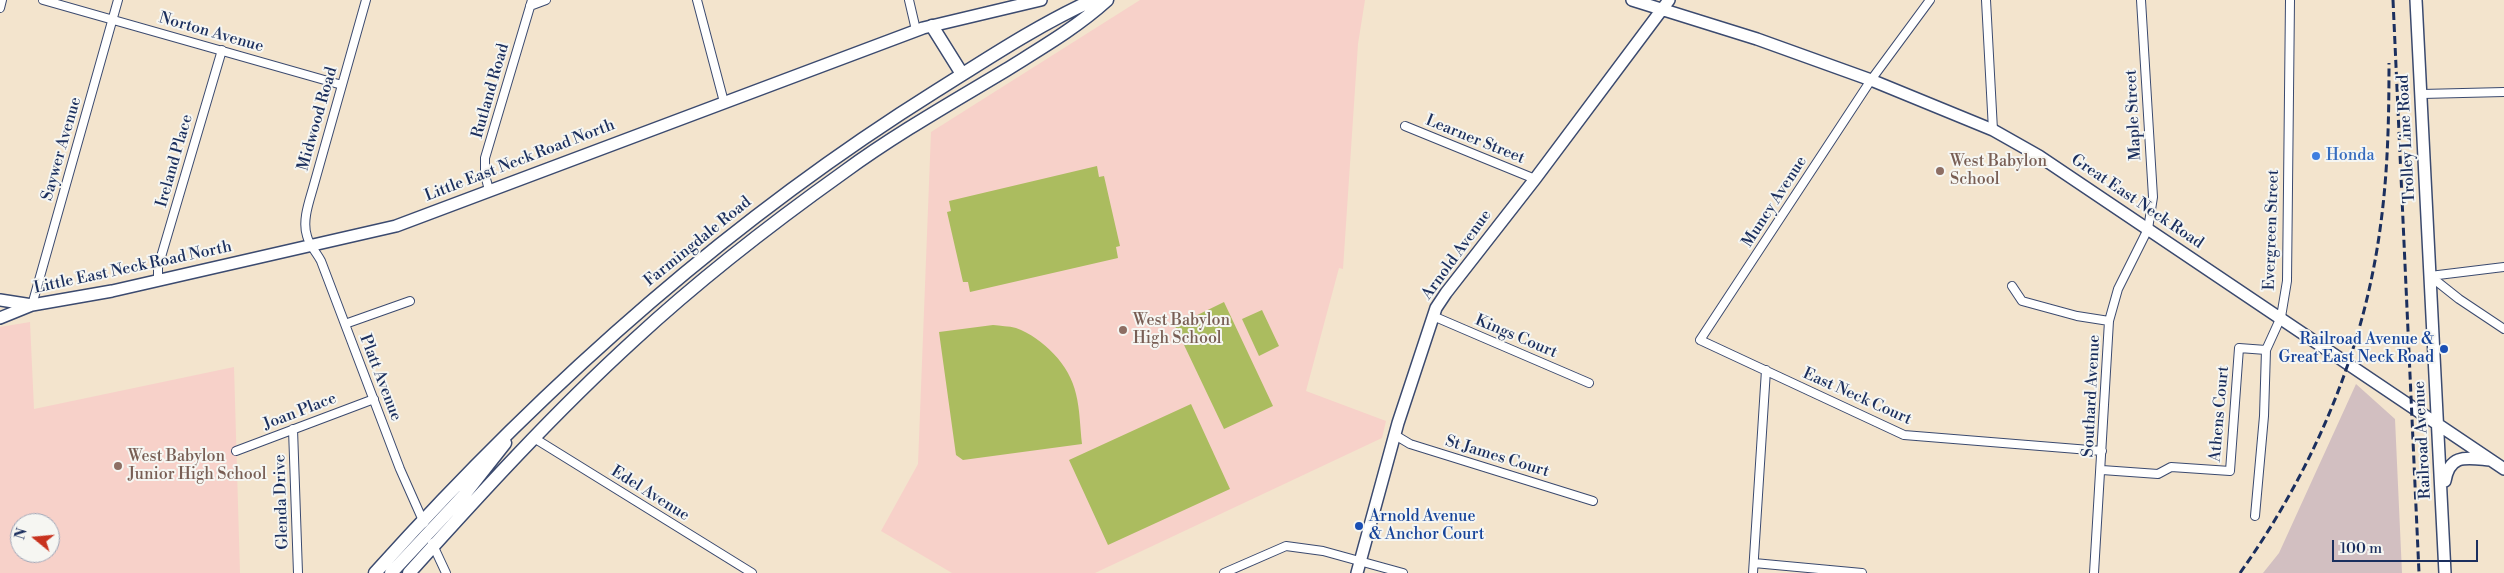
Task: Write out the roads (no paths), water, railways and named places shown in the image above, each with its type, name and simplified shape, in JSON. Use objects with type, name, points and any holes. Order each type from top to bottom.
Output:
[{"type":"main road","name":"Little East Neck Road North","points":[[0,318],[32,306],[69,300],[396,226],[916,30],[1040,0]]},
{"type":"main road","name":"Farmingdale Road","points":[[375,573],[422,520],[518,421],[634,314],[749,221],[850,148],[962,74],[1065,14],[1093,0]]},
{"type":"main road","name":"Farmingdale Road","points":[[409,573],[431,540],[656,320],[773,224],[903,131],[1082,23],[1107,0]]},
{"type":"main road","name":"Great East Neck Road","points":[[1632,0],[1665,4],[1871,80],[1993,130],[2039,156],[2504,468]]},
{"type":"main road","name":"Trolley Line Road","points":[[2416,0],[2430,276]]},
{"type":"main road","name":"Arnold Avenue","points":[[1357,573],[1395,435],[1433,316],[1446,292],[1536,179],[1665,4]]},
{"type":"main road","points":[[932,26],[962,74]]},
{"type":"main road","name":"Railroad Avenue","points":[[2430,276],[2445,573]]},
{"type":"main road","points":[[0,300],[32,306]]},
{"type":"main road","points":[[392,573],[431,540],[503,447],[518,421]]},
{"type":"main road","points":[[2442,501],[2448,468],[2454,462],[2465,458],[2492,460]]},
{"type":"street","points":[[0,8],[2,0]]},
{"type":"street","name":"Norton Avenue","points":[[43,0],[342,85]]},
{"type":"street","name":"Saywer Avenue","points":[[32,306],[118,0]]},
{"type":"street","name":"Midwood Road","points":[[312,246],[307,237],[306,218],[366,0]]},
{"type":"street","points":[[531,3],[546,0]]},
{"type":"street","points":[[698,0],[724,102]]},
{"type":"street","points":[[910,0],[916,30]]},
{"type":"street","name":"Muncy Avenue","points":[[1700,340],[1871,80],[1930,0]]},
{"type":"street","points":[[1986,0],[1993,130]]},
{"type":"street","name":"Maple Street","points":[[2141,0],[2153,197],[2148,229]]},
{"type":"street","name":"Evergreen Street","points":[[2255,516],[2264,416],[2266,350],[2281,317],[2287,281],[2290,0]]},
{"type":"street","name":"Rutland Road","points":[[489,190],[484,168],[485,158],[531,3]]},
{"type":"street","name":"Ireland Place","points":[[158,280],[158,267],[222,50]]},
{"type":"street","points":[[2422,94],[2504,92]]},
{"type":"street","name":"Learner Street","points":[[1405,126],[1536,179]]},
{"type":"street","name":"Southard Avenue","points":[[2094,573],[2102,470],[2109,321],[2118,289],[2148,229]]},
{"type":"street","name":"Platt Avenue","points":[[312,246],[321,261],[422,520],[446,573]]},
{"type":"street","points":[[2430,276],[2504,267]]},
{"type":"street","points":[[2430,276],[2459,299],[2504,329]]},
{"type":"street","points":[[2012,286],[2022,301],[2077,316],[2109,321]]},
{"type":"street","points":[[345,324],[410,301]]},
{"type":"street","name":"Kings Court","points":[[1433,316],[1589,383]]},
{"type":"street","name":"East Neck Court","points":[[1700,340],[1904,435],[2102,451]]},
{"type":"street","name":"Athens Court","points":[[2102,470],[2158,474],[2171,467],[2230,470],[2239,348],[2266,350]]},
{"type":"street","points":[[1753,573],[1766,370]]},
{"type":"street","name":"Joan Place","points":[[236,451],[374,399]]},
{"type":"street","name":"Glenda Drive","points":[[293,430],[298,573]]},
{"type":"street","name":"St James Court","points":[[1395,435],[1410,444],[1593,501]]},
{"type":"street","name":"Edel Avenue","points":[[534,438],[543,446],[752,573]]},
{"type":"street","points":[[1224,573],[1286,546],[1311,549],[1361,560],[1404,573]]},
{"type":"street","points":[[1754,563],[1862,573]]},
{"type":"railway","points":[[2393,0],[2419,573]]},
{"type":"railway","points":[[2240,573],[2267,533],[2313,450],[2349,361],[2363,316],[2381,222],[2388,142],[2389,63]]},
{"type":"place","name":"Honda","points":[[2316,156]]},
{"type":"place","name":"West Babylon School","points":[[1940,171]]},
{"type":"place","name":"West Babylon High School","points":[[1123,330]]},
{"type":"place","name":"Railroad Avenue & Great East Neck Road","points":[[2444,349]]},
{"type":"place","name":"West Babylon Junior High School","points":[[118,466]]},
{"type":"place","name":"Arnold Avenue & Anchor Court","points":[[1359,526]]}]
